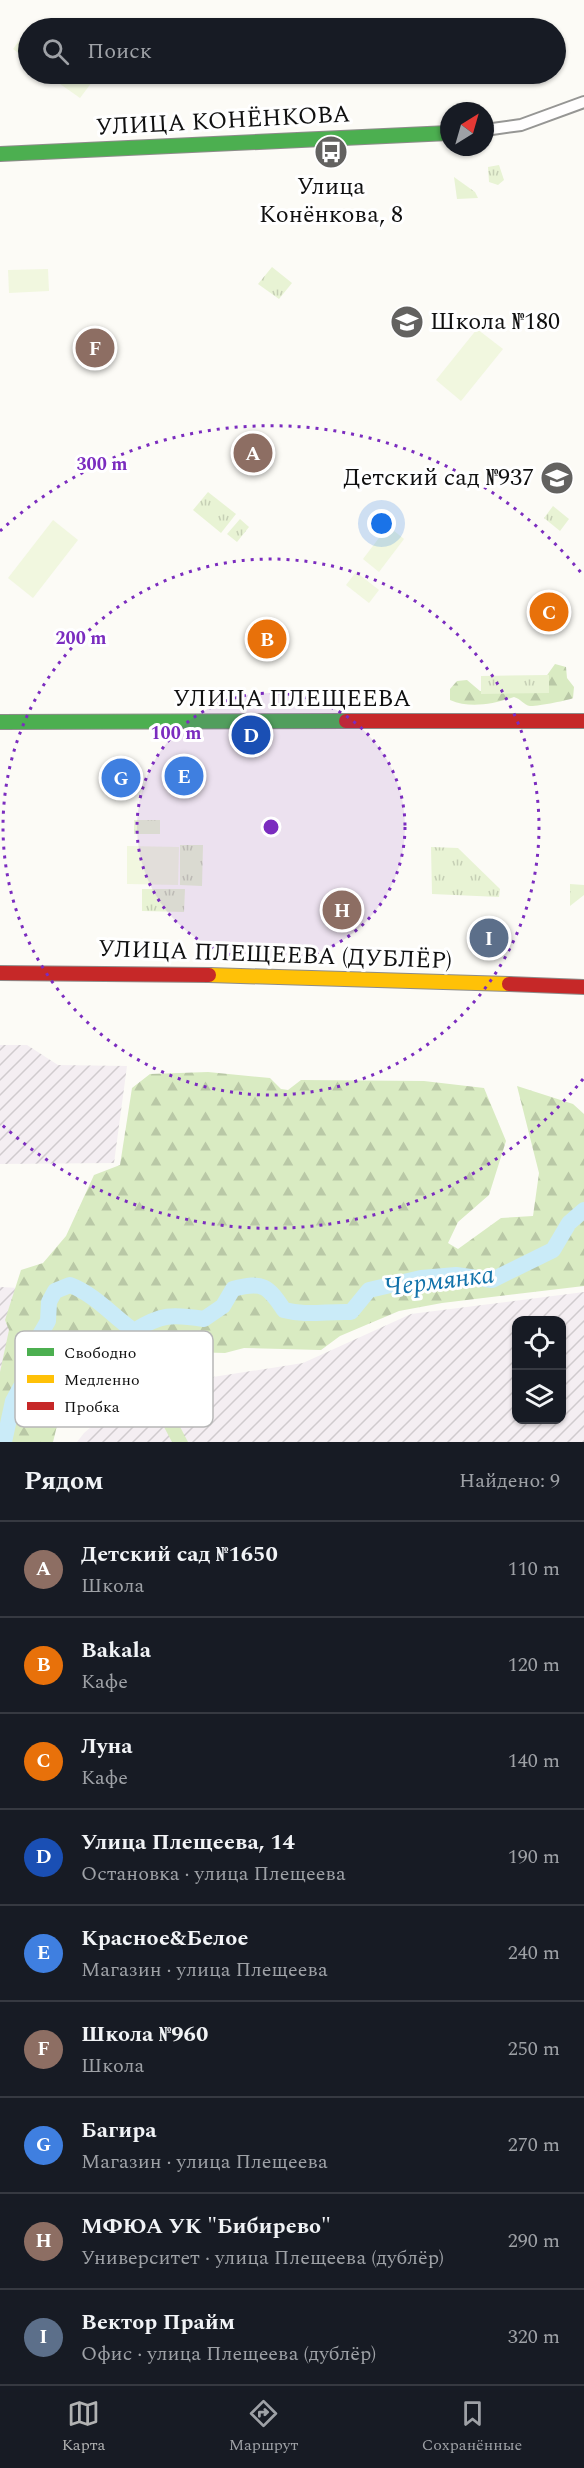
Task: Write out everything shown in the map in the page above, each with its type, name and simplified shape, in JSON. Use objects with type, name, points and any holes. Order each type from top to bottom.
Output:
[{"type":"street","points":[[494,128],[521,124],[584,102]]},
{"type":"street","name":"УЛИЦА КОНЁНКОВА","points":[[0,154],[440,133]]},
{"type":"street","name":"УЛИЦА ПЛЕЩЕЕВА","points":[[0,722],[584,721]]},
{"type":"street","name":"УЛИЦА ПЛЕЩЕЕВА (ДУБЛЁР)","points":[[0,973],[249,975],[584,987]]},
{"type":"shaded area","points":[[0,1045],[27,1045],[58,1065],[127,1066],[114,1163],[0,1164]]},
{"type":"shaded area","points":[[0,1287],[19,1288],[0,1382]]},
{"type":"shaded area","points":[[584,1292],[584,1442],[77,1442],[91,1427],[213,1427],[213,1377],[303,1363],[411,1314]]},
{"type":"green space","points":[[18,42],[18,53],[13,49]]},
{"type":"green space","points":[[60,84],[90,84],[80,98]]},
{"type":"green space","points":[[499,165],[504,180],[498,185],[489,182],[488,167]]},
{"type":"green space","points":[[454,177],[475,192],[478,198],[457,199]]},
{"type":"green space","points":[[272,267],[292,283],[279,299],[258,284]]},
{"type":"green space","points":[[48,269],[49,291],[9,293],[8,270]]},
{"type":"green space","points":[[477,329],[503,349],[461,401],[436,380]]},
{"type":"green space","points":[[208,492],[236,514],[221,533],[193,510]]},
{"type":"green space","points":[[553,506],[569,519],[560,531],[544,518]]},
{"type":"green space","points":[[240,519],[249,527],[237,542],[227,534]]},
{"type":"green space","points":[[53,520],[78,540],[33,598],[8,578]]},
{"type":"green space","points":[[388,526],[404,539],[379,572],[363,559]]},
{"type":"green space","points":[[356,572],[379,590],[369,603],[346,585]]},
{"type":"green space","points":[[555,664],[566,667],[567,678],[574,687],[573,698],[533,706],[514,697],[482,704],[458,703],[450,700],[450,689],[457,681],[467,680],[480,691],[485,691],[545,678]]},
{"type":"green space","points":[[549,675],[549,693],[481,694],[481,676]]},
{"type":"green space","points":[[134,820],[160,820],[160,834],[134,834]]},
{"type":"green space","points":[[180,845],[203,845],[202,886],[180,885]]},
{"type":"green space","points":[[127,846],[179,847],[178,885],[127,884]]},
{"type":"green space","points":[[431,847],[458,848],[500,889],[499,897],[432,894]]},
{"type":"green space","points":[[570,884],[584,885],[584,895],[570,906]]},
{"type":"green space","points":[[142,889],[185,889],[184,912],[142,911]]},
{"type":"green space","points":[[208,1072],[270,1078],[281,1089],[288,1090],[301,1080],[424,1081],[484,1088],[506,1141],[489,1195],[458,1222],[448,1243],[458,1249],[501,1218],[533,1216],[539,1173],[517,1086],[573,1104],[584,1114],[584,1286],[442,1303],[399,1311],[340,1336],[321,1350],[244,1348],[225,1353],[213,1353],[213,1331],[15,1331],[15,1427],[57,1427],[53,1442],[0,1442],[0,1372],[9,1330],[5,1320],[21,1270],[43,1263],[66,1236],[94,1175],[120,1165],[132,1088],[150,1074]]},
{"type":"green space","points":[[164,1427],[180,1427],[188,1442],[172,1442]]},
{"type":"waterway","name":"Чермянка","points":[[134,1331],[160,1318],[183,1316],[204,1319],[223,1306],[233,1289],[243,1287],[264,1288],[274,1295],[284,1310],[292,1312],[351,1312],[369,1290],[421,1278],[456,1275],[492,1280],[553,1250],[569,1223],[584,1210]]},
{"type":"waterway","name":"Чермянка","points":[[42,1331],[48,1321],[49,1302],[55,1291],[70,1285],[95,1300],[134,1331]]},
{"type":"waterway","name":"Чермянка","points":[[4,1442],[15,1397]]},
{"type":"traffic: fast","points":[[0,154],[440,133]]},
{"type":"traffic: fast","points":[[0,722],[346,721]]},
{"type":"traffic: slow","points":[[209,975],[509,984]]},
{"type":"traffic: jam","points":[[346,721],[584,721]]},
{"type":"traffic: jam","points":[[0,973],[209,975]]},
{"type":"traffic: jam","points":[[509,984],[584,987]]},
{"type":"place","name":"Улица Конёнкова, 8","points":[[331,152]]},
{"type":"place","name":"Школа №180","points":[[407,322]]},
{"type":"place","name":"Школа №960","points":[[95,348]]},
{"type":"place","name":"Детский сад №1650","points":[[253,453]]},
{"type":"place","name":"Детский сад №937","points":[[557,478]]},
{"type":"place","name":"Луна","points":[[549,612]]},
{"type":"place","name":"Bakala","points":[[267,639]]},
{"type":"place","name":"Улица Плещеева, 14","points":[[251,735]]},
{"type":"place","name":"Красное&Белое","points":[[184,776]]},
{"type":"place","name":"Багира","points":[[121,778]]},
{"type":"place","name":"МФЮА УК \"Бибирево\"","points":[[342,910]]},
{"type":"place","name":"Вектор Прайм","points":[[489,938]]}]
